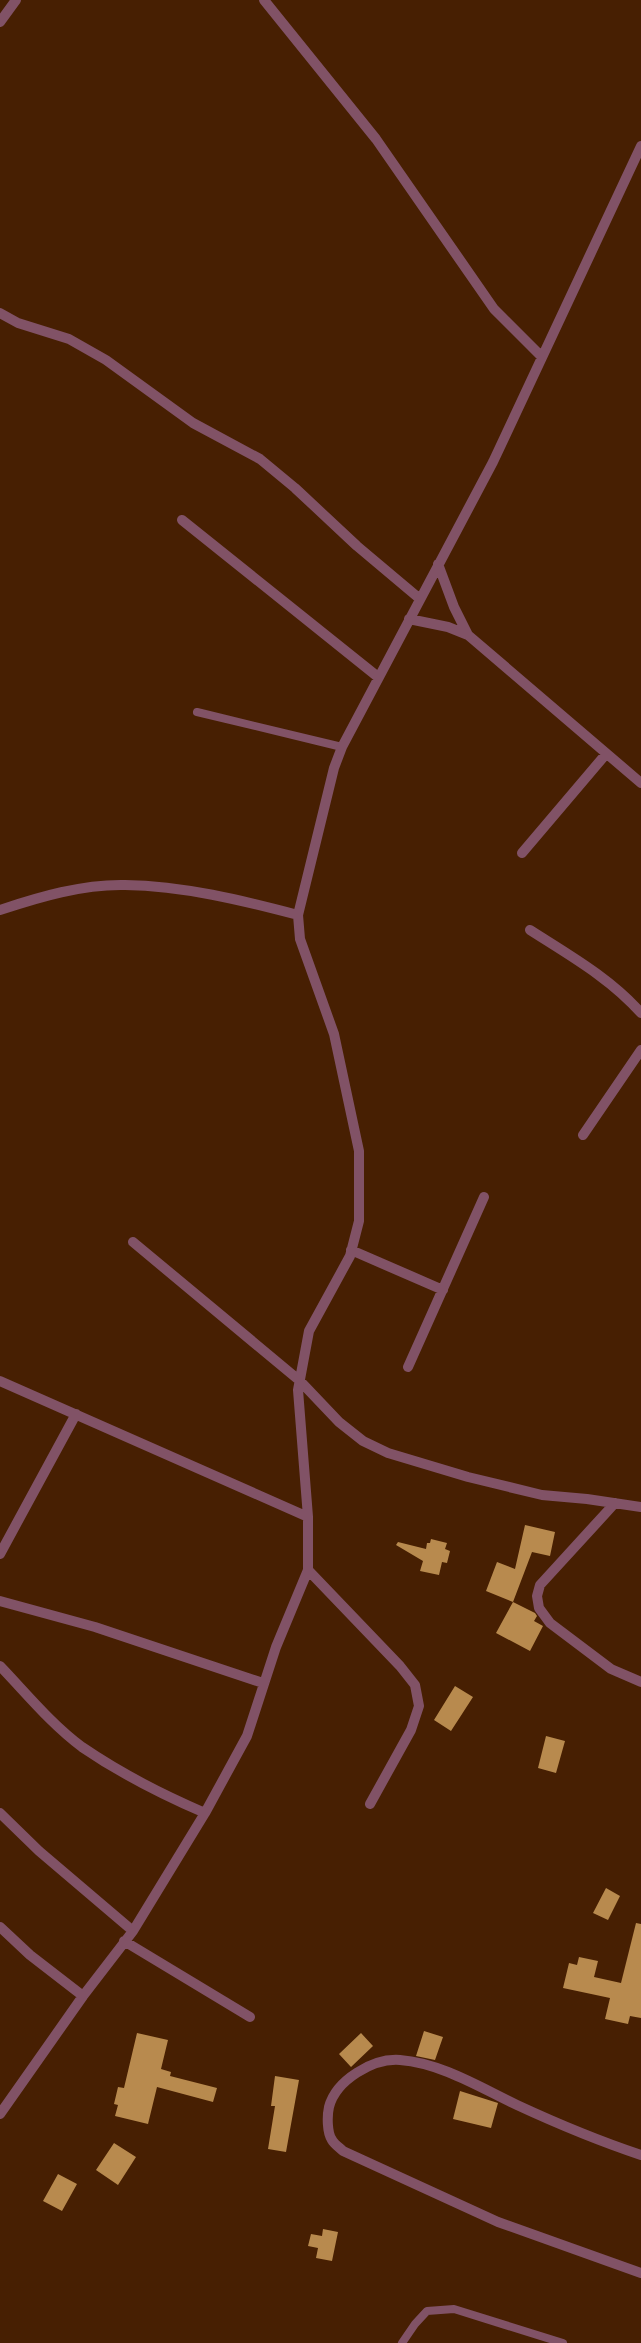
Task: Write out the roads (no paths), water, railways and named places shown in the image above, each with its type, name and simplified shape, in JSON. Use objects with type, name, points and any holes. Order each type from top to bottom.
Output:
[{"type":"street","points":[[0,22],[16,0]]},
{"type":"street","points":[[264,0],[376,139],[494,309],[542,357]]},
{"type":"street","points":[[0,2114],[83,1996],[133,1930],[205,1813],[247,1736],[263,1682],[308,1570],[308,1517],[298,1390],[309,1331],[332,1293],[351,1250],[359,1221],[359,1152],[334,1034],[300,939],[298,915],[334,768],[342,747],[493,462],[641,146]]},
{"type":"street","points":[[0,313],[18,323],[69,339],[147,388],[193,423],[260,460],[295,488],[357,546],[420,599]]},
{"type":"street","points":[[182,520],[378,677]]},
{"type":"street","points":[[438,564],[454,607],[468,635]]},
{"type":"street","points":[[409,619],[448,627],[468,635],[641,783]]},
{"type":"street","points":[[522,853],[606,754]]},
{"type":"street","points":[[0,910],[36,898],[123,885],[174,888],[246,902],[298,915]]},
{"type":"street","points":[[530,930],[592,970],[620,991],[641,1013]]},
{"type":"street","points":[[583,1135],[641,1050]]},
{"type":"street","points":[[408,1367],[484,1196]]},
{"type":"street","points":[[133,1242],[300,1381],[339,1422],[363,1441],[388,1453],[468,1477],[542,1495],[641,1507]]},
{"type":"street","points":[[351,1250],[442,1290]]},
{"type":"street","points":[[0,1381],[308,1517]]},
{"type":"street","points":[[0,1554],[76,1414]]},
{"type":"street","points":[[615,1503],[540,1585],[537,1596],[539,1608],[550,1623],[611,1669],[641,1682]]},
{"type":"street","points":[[308,1570],[400,1666],[415,1685],[420,1706],[411,1730],[370,1804]]},
{"type":"street","points":[[0,1601],[95,1627],[263,1682]]},
{"type":"street","points":[[0,1666],[52,1720],[82,1746],[126,1774],[205,1813]]},
{"type":"street","points":[[0,1813],[39,1851],[133,1930]]},
{"type":"street","points":[[0,1927],[30,1955],[83,1996]]},
{"type":"street","points":[[124,1941],[250,2016]]},
{"type":"street","points":[[641,2155],[557,2124],[434,2066],[399,2060],[378,2061],[354,2074],[339,2090],[329,2107],[329,2130],[332,2140],[343,2151],[498,2222],[641,2273]]},
{"type":"lane","points":[[197,712],[342,747]]},
{"type":"lane","points":[[402,2343],[415,2324],[427,2311],[454,2309],[563,2343]]}]
